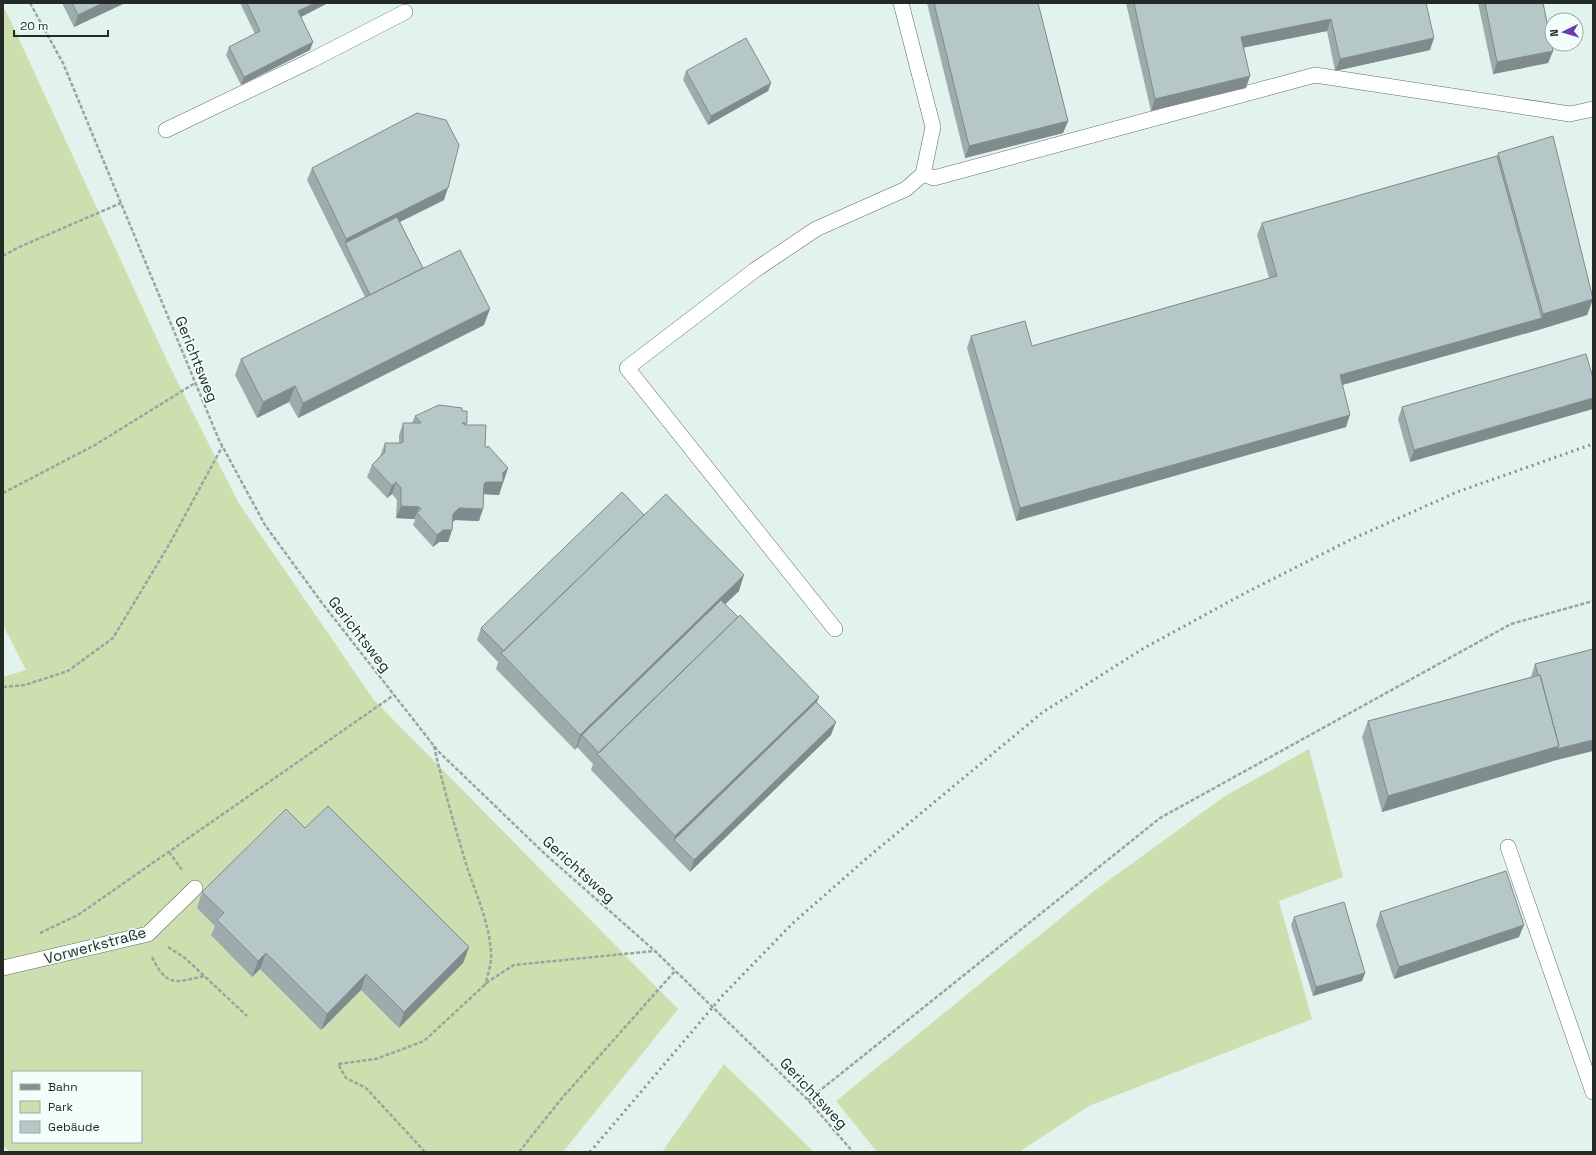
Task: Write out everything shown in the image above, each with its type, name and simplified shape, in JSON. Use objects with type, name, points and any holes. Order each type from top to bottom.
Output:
[{"type":"lane","points":[[835,629],[627,368],[755,270],[816,229],[906,190],[923,174],[933,127],[901,3]]},
{"type":"lane","points":[[166,130],[310,61],[405,12]]},
{"type":"lane","points":[[923,174],[934,178],[1315,75],[1570,114],[1593,108]]},
{"type":"lane","points":[[1508,847],[1593,1092]]},
{"type":"lane","name":"Vorwerkstraße","points":[[3,968],[148,934],[194,888]]},
{"type":"path","name":"Gerichtsweg","points":[[30,3],[63,63],[222,447],[265,524],[322,603],[434,745],[545,854],[655,951],[808,1100],[853,1152]]},
{"type":"path","points":[[3,256],[17,248],[122,203]]},
{"type":"path","points":[[3,493],[95,445],[195,383]]},
{"type":"path","points":[[3,687],[25,685],[68,671],[112,638],[170,543],[222,447]]},
{"type":"path","points":[[808,1100],[1160,818],[1511,624],[1593,601]]},
{"type":"path","points":[[37,934],[78,915],[394,695]]},
{"type":"path","points":[[434,745],[440,776],[467,866],[486,921],[491,952],[491,963],[485,985]]},
{"type":"path","points":[[141,935],[159,971],[168,979],[179,982],[204,976]]},
{"type":"path","points":[[425,1152],[366,1088],[346,1078],[338,1064],[376,1059],[424,1041],[485,985],[514,966],[655,951]]},
{"type":"path","points":[[185,958],[248,1016]]},
{"type":"path","points":[[519,1152],[562,1098],[675,971]]},
{"type":"green space","points":[[3,7],[169,365],[238,502],[373,699],[678,1009],[563,1152],[10,1152],[3,1146],[3,677],[26,670],[3,625]]},
{"type":"green space","points":[[1309,749],[1343,877],[1279,901],[1312,1019],[1089,1106],[1019,1152],[877,1152],[836,1101],[1094,891],[1225,796]]},
{"type":"green space","points":[[724,1064],[814,1152],[662,1152]]},
{"type":"building","points":[[72,3],[103,3],[78,15]]},
{"type":"building","points":[[247,3],[315,3],[298,11],[313,42],[244,77],[229,47],[260,31]]},
{"type":"building","points":[[934,3],[1038,3],[1068,121],[969,146]]},
{"type":"building","points":[[1134,3],[1426,3],[1434,38],[1340,59],[1331,19],[1241,37],[1250,76],[1155,99]]},
{"type":"building","points":[[1485,3],[1543,3],[1545,12],[1544,52],[1548,52],[1497,62]]},
{"type":"building","points":[[746,38],[771,83],[711,116],[686,71]]},
{"type":"building","points":[[417,113],[446,120],[459,145],[448,188],[346,239],[312,168]]},
{"type":"building","points":[[1553,136],[1593,299],[1543,314],[1498,153]]},
{"type":"building","points":[[1497,156],[1542,318],[1340,375],[1350,415],[1020,508],[971,336],[1025,321],[1032,346],[1277,276],[1262,223]]},
{"type":"building","points":[[397,217],[423,268],[370,295],[345,243]]},
{"type":"building","points":[[460,250],[490,309],[303,403],[295,386],[263,402],[241,359]]},
{"type":"building","points":[[1586,354],[1593,378],[1593,398],[1414,450],[1402,407]]},
{"type":"building","points":[[439,405],[462,408],[462,411],[467,411],[467,423],[462,423],[465,425],[486,425],[485,446],[487,448],[488,446],[508,468],[503,473],[503,482],[486,482],[484,484],[483,509],[459,508],[453,514],[452,530],[443,530],[437,535],[417,513],[421,509],[419,507],[401,506],[401,488],[396,482],[392,486],[372,465],[385,452],[385,443],[403,442],[403,423],[421,423],[415,416]]},
{"type":"building","points":[[622,492],[644,515],[504,651],[481,628]]},
{"type":"building","points":[[666,494],[744,575],[580,735],[501,653]]},
{"type":"building","points":[[721,600],[738,617],[599,753],[582,735]]},
{"type":"building","points":[[740,615],[819,697],[675,836],[597,754]]},
{"type":"building","points":[[1593,649],[1593,740],[1557,749],[1559,746],[1540,675],[1538,675],[1535,664]]},
{"type":"building","points":[[1540,675],[1559,746],[1388,796],[1368,721]]},
{"type":"building","points":[[816,702],[836,722],[694,860],[674,840]]},
{"type":"building","points":[[328,806],[469,947],[404,1012],[366,974],[327,1014],[266,953],[258,961],[217,920],[224,913],[202,892],[286,809],[305,828]]},
{"type":"building","points":[[1506,871],[1524,925],[1399,967],[1380,912]]},
{"type":"building","points":[[1344,902],[1365,973],[1316,987],[1294,917]]},
{"type":"railway","points":[[590,1152],[723,995],[793,923],[867,858],[1043,712],[1144,648],[1247,592],[1350,540],[1457,492],[1593,444]]}]
